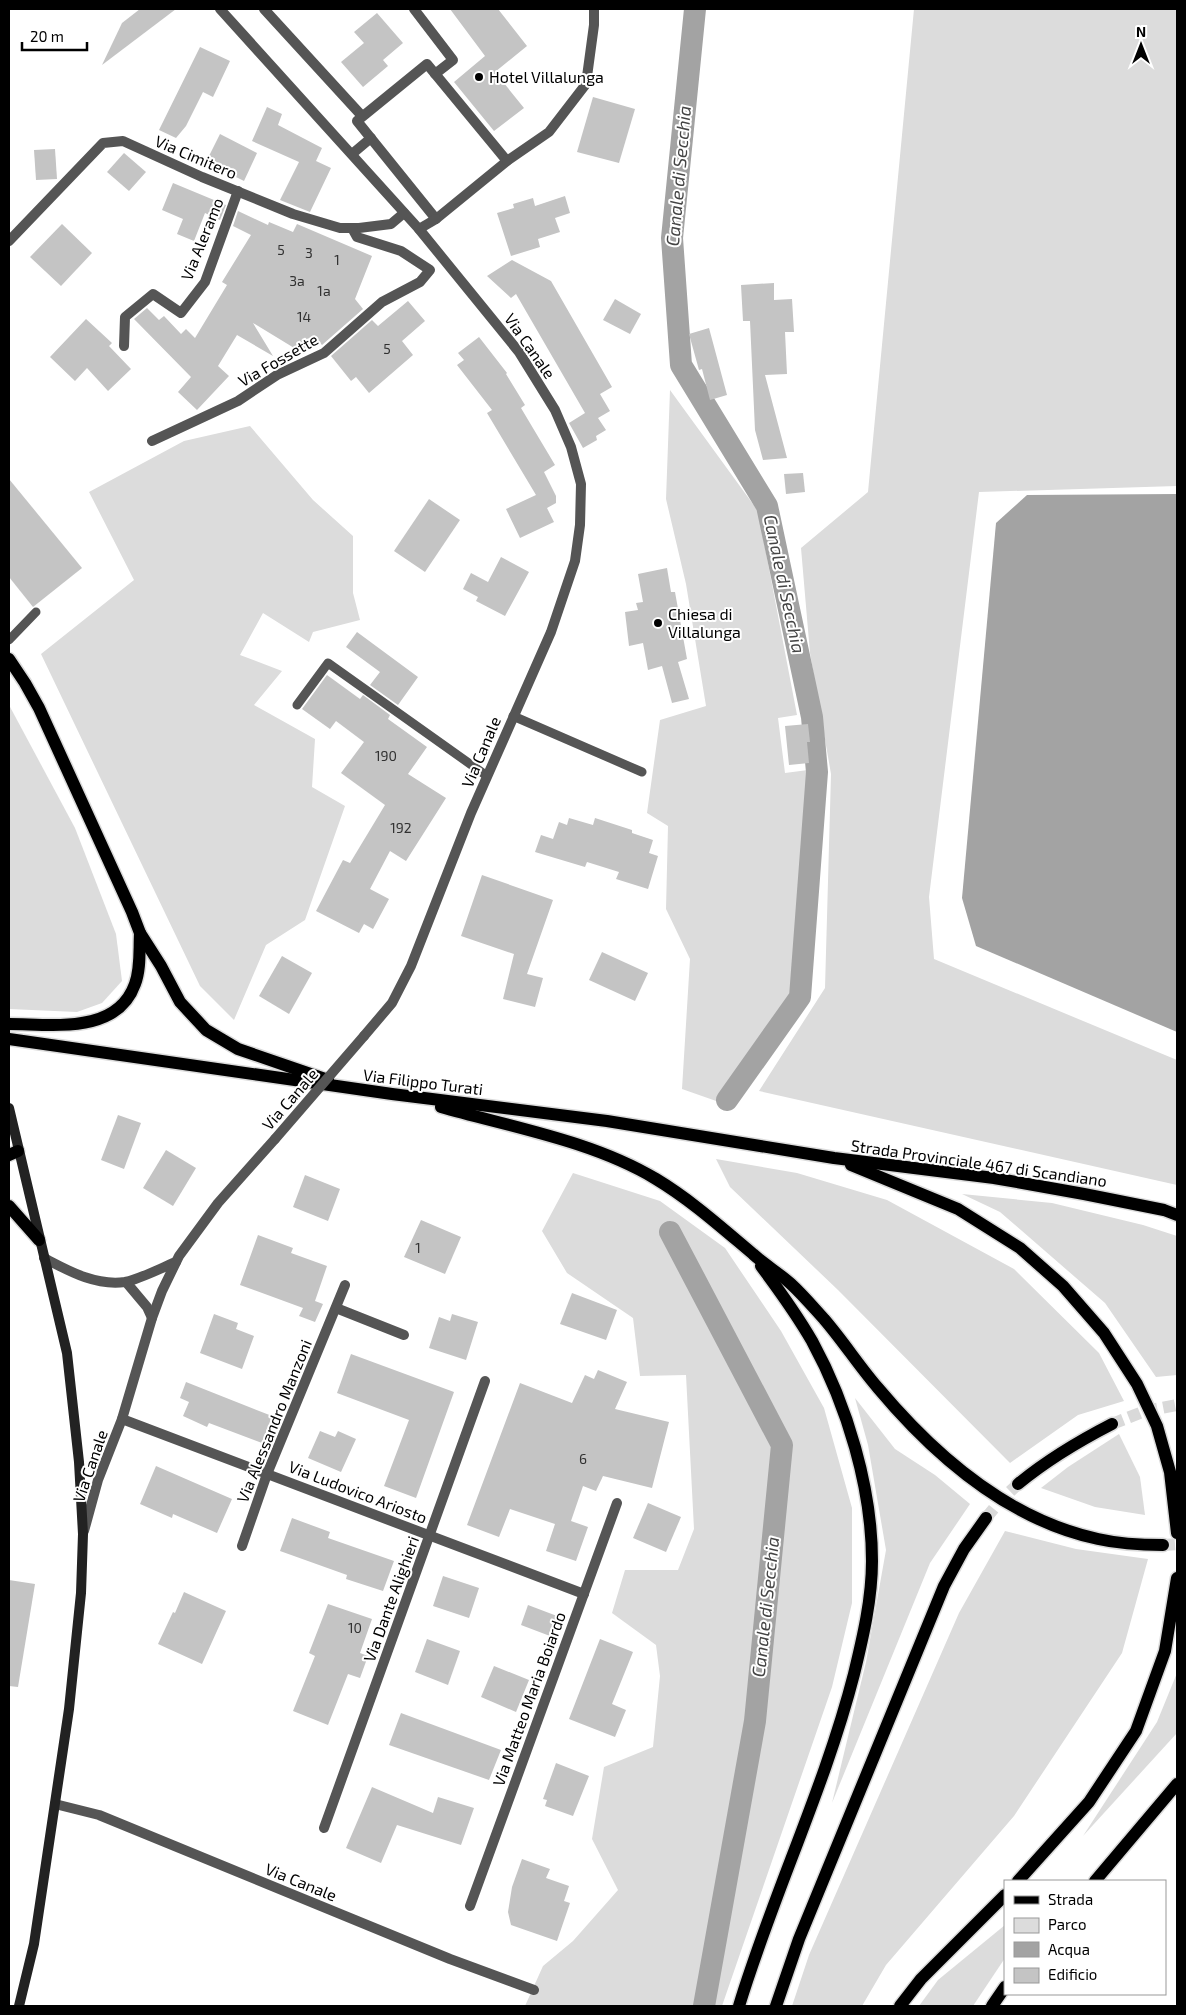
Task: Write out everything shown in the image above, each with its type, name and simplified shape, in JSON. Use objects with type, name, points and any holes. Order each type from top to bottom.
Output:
[{"type":"main road","points":[[9,659],[39,708],[132,912],[140,934],[161,966],[180,1002],[206,1030],[222,1041],[238,1048],[328,1080],[394,1095],[562,1139],[612,1156],[656,1179],[726,1230],[754,1256],[790,1283],[825,1320],[878,1388],[923,1438],[982,1487],[1026,1514],[1060,1528],[1097,1539],[1131,1544],[1163,1545]]},
{"type":"main road","points":[[9,1024],[74,1024],[91,1022],[110,1015],[129,996],[136,983],[139,968],[140,934]]},
{"type":"main road","name":"Via Filippo Turati","points":[[9,1039],[394,1095],[607,1121],[834,1158]]},
{"type":"main road","name":"Via Canale","points":[[9,1108],[12,1151],[44,1258],[67,1353],[79,1462],[83,1534],[75,1659],[34,1944],[19,2006]]},
{"type":"main road","points":[[834,1158],[958,1209],[1020,1248],[1063,1286],[1104,1333],[1138,1384],[1157,1426],[1170,1472],[1177,1533]]},
{"type":"main road","name":"Strada Provinciale 467 di Scandiano","points":[[834,1158],[994,1178],[1164,1210],[1177,1215]]},
{"type":"main road","points":[[9,1206],[39,1240]]},
{"type":"main road","points":[[739,2006],[782,1878],[822,1776],[845,1706],[863,1638],[872,1561],[871,1532],[864,1480],[851,1433],[812,1341],[754,1256]]},
{"type":"main road","points":[[1018,1484],[1040,1466],[1112,1424]]},
{"type":"main road","points":[[776,2006],[799,1939],[944,1586],[964,1549],[986,1518]]},
{"type":"main road","points":[[1019,1880],[1089,1802],[1136,1731],[1165,1651],[1177,1578]]},
{"type":"main road","points":[[1096,1880],[1177,1784]]},
{"type":"main road","points":[[900,2006],[921,1979],[1004,1896]]},
{"type":"main road","points":[[992,2006],[1004,1989]]},
{"type":"street","name":"Via Canale","points":[[83,1534],[98,1480],[122,1419],[152,1318],[176,1262],[208,1216],[392,1003],[411,966],[487,776],[551,632],[575,560],[580,525],[580,484],[571,447],[555,410],[519,352],[419,229],[220,9]]},
{"type":"street","points":[[264,9],[362,116]]},
{"type":"street","points":[[414,9],[453,60],[435,74]]},
{"type":"street","points":[[419,229],[436,219],[506,161],[549,132],[586,84],[594,25],[594,9]]},
{"type":"street","points":[[436,219],[357,120],[427,64],[506,161]]},
{"type":"street","points":[[352,154],[371,138]]},
{"type":"street","name":"Via Cimitero","points":[[9,240],[104,142],[123,142],[293,214],[340,228],[391,224],[404,212]]},
{"type":"street","name":"Via Aleramo","points":[[124,346],[125,317],[153,294],[181,314],[205,282],[238,191]]},
{"type":"street","name":"Via Fossette","points":[[152,441],[238,401],[277,375],[324,353],[382,302],[420,282],[430,270],[401,251],[357,237],[352,228]]},
{"type":"street","points":[[44,1258],[75,1274],[93,1280],[126,1282],[176,1262]]},
{"type":"street","points":[[126,1282],[147,1307],[152,1318]]},
{"type":"street","name":"Via Alessandro Manzoni","points":[[242,1546],[268,1474],[345,1286]]},
{"type":"street","points":[[336,1308],[404,1335]]},
{"type":"street","name":"Via Dante Alighieri","points":[[324,1828],[485,1381]]},
{"type":"street","name":"Via Ludovico Ariosto","points":[[122,1419],[584,1594]]},
{"type":"street","name":"Via Matteo Maria Boiardo","points":[[470,1906],[617,1503]]},
{"type":"street","name":"Via Canale","points":[[55,1804],[99,1815],[450,1959],[534,1990]]},
{"type":"lane","points":[[9,640],[36,612]]},
{"type":"lane","points":[[297,705],[328,663],[487,776]]},
{"type":"lane","points":[[513,716],[642,772]]},
{"type":"green space","points":[[914,9],[1177,9],[1177,486],[979,492],[929,897],[934,959],[1177,1060],[1177,1185],[759,1091],[825,988],[831,774],[810,653],[801,548],[868,492]]},
{"type":"green space","points":[[670,390],[758,511],[797,715],[778,718],[785,773],[808,770],[793,996],[719,1102],[682,1089],[690,959],[666,909],[668,826],[647,813],[660,720],[706,706],[686,584],[666,499]]},
{"type":"green space","points":[[250,426],[313,500],[353,536],[353,593],[360,620],[313,632],[309,642],[263,613],[240,655],[282,671],[254,705],[315,739],[312,787],[345,806],[305,920],[266,945],[234,1020],[200,986],[41,654],[134,580],[89,492],[184,441]]},
{"type":"green space","points":[[9,705],[75,828],[116,934],[122,981],[102,1003],[77,1012],[9,1009]]},
{"type":"green space","points":[[716,1159],[797,1173],[887,1200],[1014,1269],[1099,1353],[1124,1401],[1078,1415],[1010,1463],[838,1290],[730,1187]]},
{"type":"green space","points":[[573,1173],[660,1201],[725,1248],[781,1331],[824,1408],[852,1508],[852,1603],[832,1687],[722,2006],[525,2006],[543,1966],[573,1941],[618,1890],[592,1839],[604,1767],[653,1747],[660,1676],[656,1645],[612,1613],[625,1570],[678,1570],[694,1529],[686,1375],[640,1376],[633,1318],[567,1273],[542,1231]]},
{"type":"green space","points":[[962,1194],[1052,1203],[1143,1225],[1177,1236],[1177,1375],[1156,1377],[1105,1303],[1000,1212]]},
{"type":"green space","points":[[855,1398],[895,1449],[935,1475],[970,1504],[930,1563],[832,1803],[866,1662],[886,1550],[868,1445]]},
{"type":"green space","points":[[1119,1434],[1140,1477],[1145,1515],[1095,1507],[1041,1488],[1068,1467]]},
{"type":"green space","points":[[1005,1531],[1076,1549],[1148,1559],[1122,1653],[1014,1816],[886,1965],[862,2006],[792,2006],[809,1955],[959,1613]]},
{"type":"green space","points":[[1177,1673],[1177,1733],[1083,1836],[1157,1722]]},
{"type":"green space","points":[[1004,1926],[1004,1960],[973,2006],[919,2006],[938,1980]]},
{"type":"water","points":[[1177,494],[1177,1032],[976,946],[962,898],[996,523],[1027,495]]},
{"type":"building","points":[[140,9],[176,9],[102,65],[122,23]]},
{"type":"building","name":"Hotel Villalunga","points":[[450,9],[498,9],[527,46],[495,72],[524,108],[494,131],[454,82],[485,56]]},
{"type":"building","points":[[377,13],[403,43],[383,60],[388,66],[363,87],[341,62],[364,43],[354,32]]},
{"type":"building","points":[[200,47],[230,61],[213,97],[203,92],[186,126],[176,138],[159,130]]},
{"type":"building","points":[[593,97],[635,109],[619,163],[577,152]]},
{"type":"building","points":[[267,107],[282,114],[278,125],[322,148],[316,161],[331,168],[310,212],[280,200],[299,162],[252,141]]},
{"type":"building","points":[[220,134],[257,153],[244,181],[206,162]]},
{"type":"building","points":[[55,149],[57,179],[36,180],[34,150]]},
{"type":"building","points":[[124,153],[146,172],[129,191],[107,172]]},
{"type":"building","points":[[173,183],[226,205],[220,220],[205,213],[194,241],[177,234],[183,219],[162,210]]},
{"type":"building","points":[[565,196],[570,213],[555,218],[560,232],[538,239],[540,247],[511,256],[497,213],[514,208],[513,204],[533,198],[535,206]]},
{"type":"building","points":[[238,211],[268,225],[269,222],[293,232],[297,224],[372,256],[355,299],[363,309],[322,345],[314,336],[304,354],[253,323],[273,356],[237,335],[218,366],[229,376],[197,410],[178,392],[191,377],[134,319],[147,308],[159,320],[164,316],[181,334],[186,329],[195,338],[227,285],[222,282],[251,235],[233,226]]},
{"type":"building","points":[[62,224],[92,253],[61,286],[30,257]]},
{"type":"building","points":[[512,260],[551,281],[612,387],[600,394],[610,411],[598,418],[606,430],[596,436],[597,440],[583,448],[569,423],[585,413],[516,294],[511,298],[487,276]]},
{"type":"building","points":[[774,283],[774,300],[792,299],[794,332],[785,332],[787,374],[765,375],[787,458],[763,460],[755,430],[750,321],[743,321],[741,285]]},
{"type":"building","points":[[615,299],[641,314],[630,334],[603,320]]},
{"type":"building","points":[[408,301],[425,321],[402,341],[413,355],[369,393],[356,377],[351,381],[331,356],[372,320],[378,326]]},
{"type":"building","points":[[86,319],[112,343],[109,346],[131,369],[108,391],[87,368],[75,381],[50,357]]},
{"type":"building","points":[[709,328],[727,395],[710,400],[702,369],[699,370],[689,334]]},
{"type":"building","points":[[479,337],[507,373],[525,405],[521,408],[555,465],[544,472],[556,496],[556,503],[547,508],[554,522],[520,538],[506,509],[536,495],[487,413],[492,410],[457,365],[464,360],[458,353]]},
{"type":"building","points":[[803,473],[805,492],[786,494],[784,474]]},
{"type":"building","points":[[9,479],[82,568],[33,607],[9,577]]},
{"type":"building","points":[[429,499],[460,520],[425,572],[394,551]]},
{"type":"building","points":[[501,557],[529,572],[505,616],[476,601],[478,597],[463,589],[471,573],[488,582]]},
{"type":"building","points":[[667,568],[671,592],[675,592],[687,659],[678,662],[689,699],[672,703],[662,666],[648,670],[643,643],[629,646],[625,612],[638,610],[636,603],[643,602],[638,574]]},
{"type":"building","points":[[357,632],[418,677],[398,705],[370,685],[380,672],[346,647]]},
{"type":"building","points":[[327,675],[360,699],[363,695],[390,715],[388,719],[427,747],[408,774],[446,798],[406,861],[390,851],[370,889],[389,899],[373,929],[364,924],[359,933],[316,911],[343,860],[350,863],[385,805],[341,773],[364,742],[336,721],[330,729],[302,709]]},
{"type":"building","points":[[808,724],[810,742],[807,742],[809,763],[789,765],[785,726]]},
{"type":"building","points":[[569,818],[593,825],[595,818],[632,830],[632,833],[653,840],[649,853],[658,856],[648,889],[616,879],[619,872],[587,862],[585,867],[535,852],[541,835],[553,839],[559,822],[567,825]]},
{"type":"building","points":[[482,875],[553,900],[527,974],[543,978],[535,1007],[503,999],[514,954],[461,936]]},
{"type":"building","points":[[602,952],[648,973],[635,1001],[589,980]]},
{"type":"building","points":[[282,956],[312,973],[289,1014],[259,996]]},
{"type":"building","points":[[118,1115],[141,1123],[124,1169],[101,1160]]},
{"type":"building","points":[[166,1150],[196,1168],[173,1206],[143,1188]]},
{"type":"building","points":[[305,1175],[340,1189],[328,1221],[293,1207]]},
{"type":"building","points":[[421,1220],[461,1237],[445,1274],[404,1257]]},
{"type":"building","points":[[258,1235],[293,1248],[291,1253],[327,1266],[315,1301],[323,1304],[315,1322],[299,1316],[303,1308],[240,1285]]},
{"type":"building","points":[[572,1293],[617,1310],[606,1340],[560,1324]]},
{"type":"building","points":[[214,1314],[238,1323],[236,1329],[254,1336],[242,1369],[200,1353]]},
{"type":"building","points":[[452,1314],[478,1322],[466,1360],[429,1348],[439,1317],[450,1321]]},
{"type":"building","points":[[351,1354],[454,1392],[416,1498],[384,1486],[409,1420],[337,1393]]},
{"type":"building","points":[[598,1370],[627,1382],[615,1409],[669,1422],[652,1488],[603,1476],[596,1491],[583,1486],[571,1521],[588,1527],[576,1561],[546,1551],[555,1524],[510,1509],[499,1537],[467,1525],[520,1383],[572,1403],[585,1375],[594,1379]]},
{"type":"building","points":[[186,1382],[272,1416],[262,1443],[209,1423],[207,1427],[183,1416],[189,1402],[180,1398]]},
{"type":"building","points":[[320,1431],[335,1437],[338,1431],[356,1439],[341,1472],[308,1458]]},
{"type":"building","points":[[156,1466],[232,1499],[217,1533],[173,1514],[172,1518],[140,1504]]},
{"type":"building","points":[[648,1503],[681,1517],[666,1552],[633,1538]]},
{"type":"building","points":[[292,1518],[330,1532],[328,1538],[394,1561],[383,1591],[346,1579],[347,1575],[280,1551]]},
{"type":"building","points":[[443,1576],[479,1588],[469,1618],[433,1606]]},
{"type":"building","points":[[9,1580],[35,1584],[18,1687],[9,1686]]},
{"type":"building","points":[[184,1592],[226,1611],[202,1664],[158,1644]]},
{"type":"building","points":[[328,1604],[372,1619],[360,1653],[368,1656],[360,1678],[348,1674],[328,1725],[293,1711],[315,1656],[309,1653]]},
{"type":"building","points":[[528,1605],[557,1616],[550,1636],[521,1625]]},
{"type":"building","points":[[427,1639],[460,1651],[448,1685],[415,1672]]},
{"type":"building","points":[[600,1639],[633,1652],[612,1704],[626,1710],[615,1737],[569,1719]]},
{"type":"building","points":[[494,1666],[529,1680],[516,1712],[481,1697]]},
{"type":"building","points":[[401,1713],[501,1750],[489,1780],[389,1745]]},
{"type":"building","points":[[556,1763],[589,1776],[573,1816],[545,1806],[547,1800],[543,1799]]},
{"type":"building","points":[[372,1787],[433,1813],[438,1797],[474,1808],[461,1845],[397,1825],[381,1863],[346,1848]]},
{"type":"building","points":[[522,1859],[550,1869],[546,1878],[569,1886],[564,1901],[570,1903],[557,1941],[511,1925],[508,1912],[512,1887]]},
{"type":"waterway","name":"Canale di Secchia","points":[[695,9],[672,238],[681,365],[767,506],[812,717],[817,772],[800,997],[727,1100]]},
{"type":"waterway","name":"Canale di Secchia","points":[[670,1232],[782,1445],[755,1721],[704,2006]]},
{"type":"tunnel","points":[[1112,1424],[1145,1411],[1177,1405]]},
{"type":"tunnel","points":[[986,1518],[1018,1484]]},
{"type":"tunnel","points":[[1163,1545],[1177,1544]]},
{"type":"place","name":"Hotel Villalunga","points":[[479,77]]},
{"type":"place","name":"Chiesa di Villalunga","points":[[658,623]]}]
